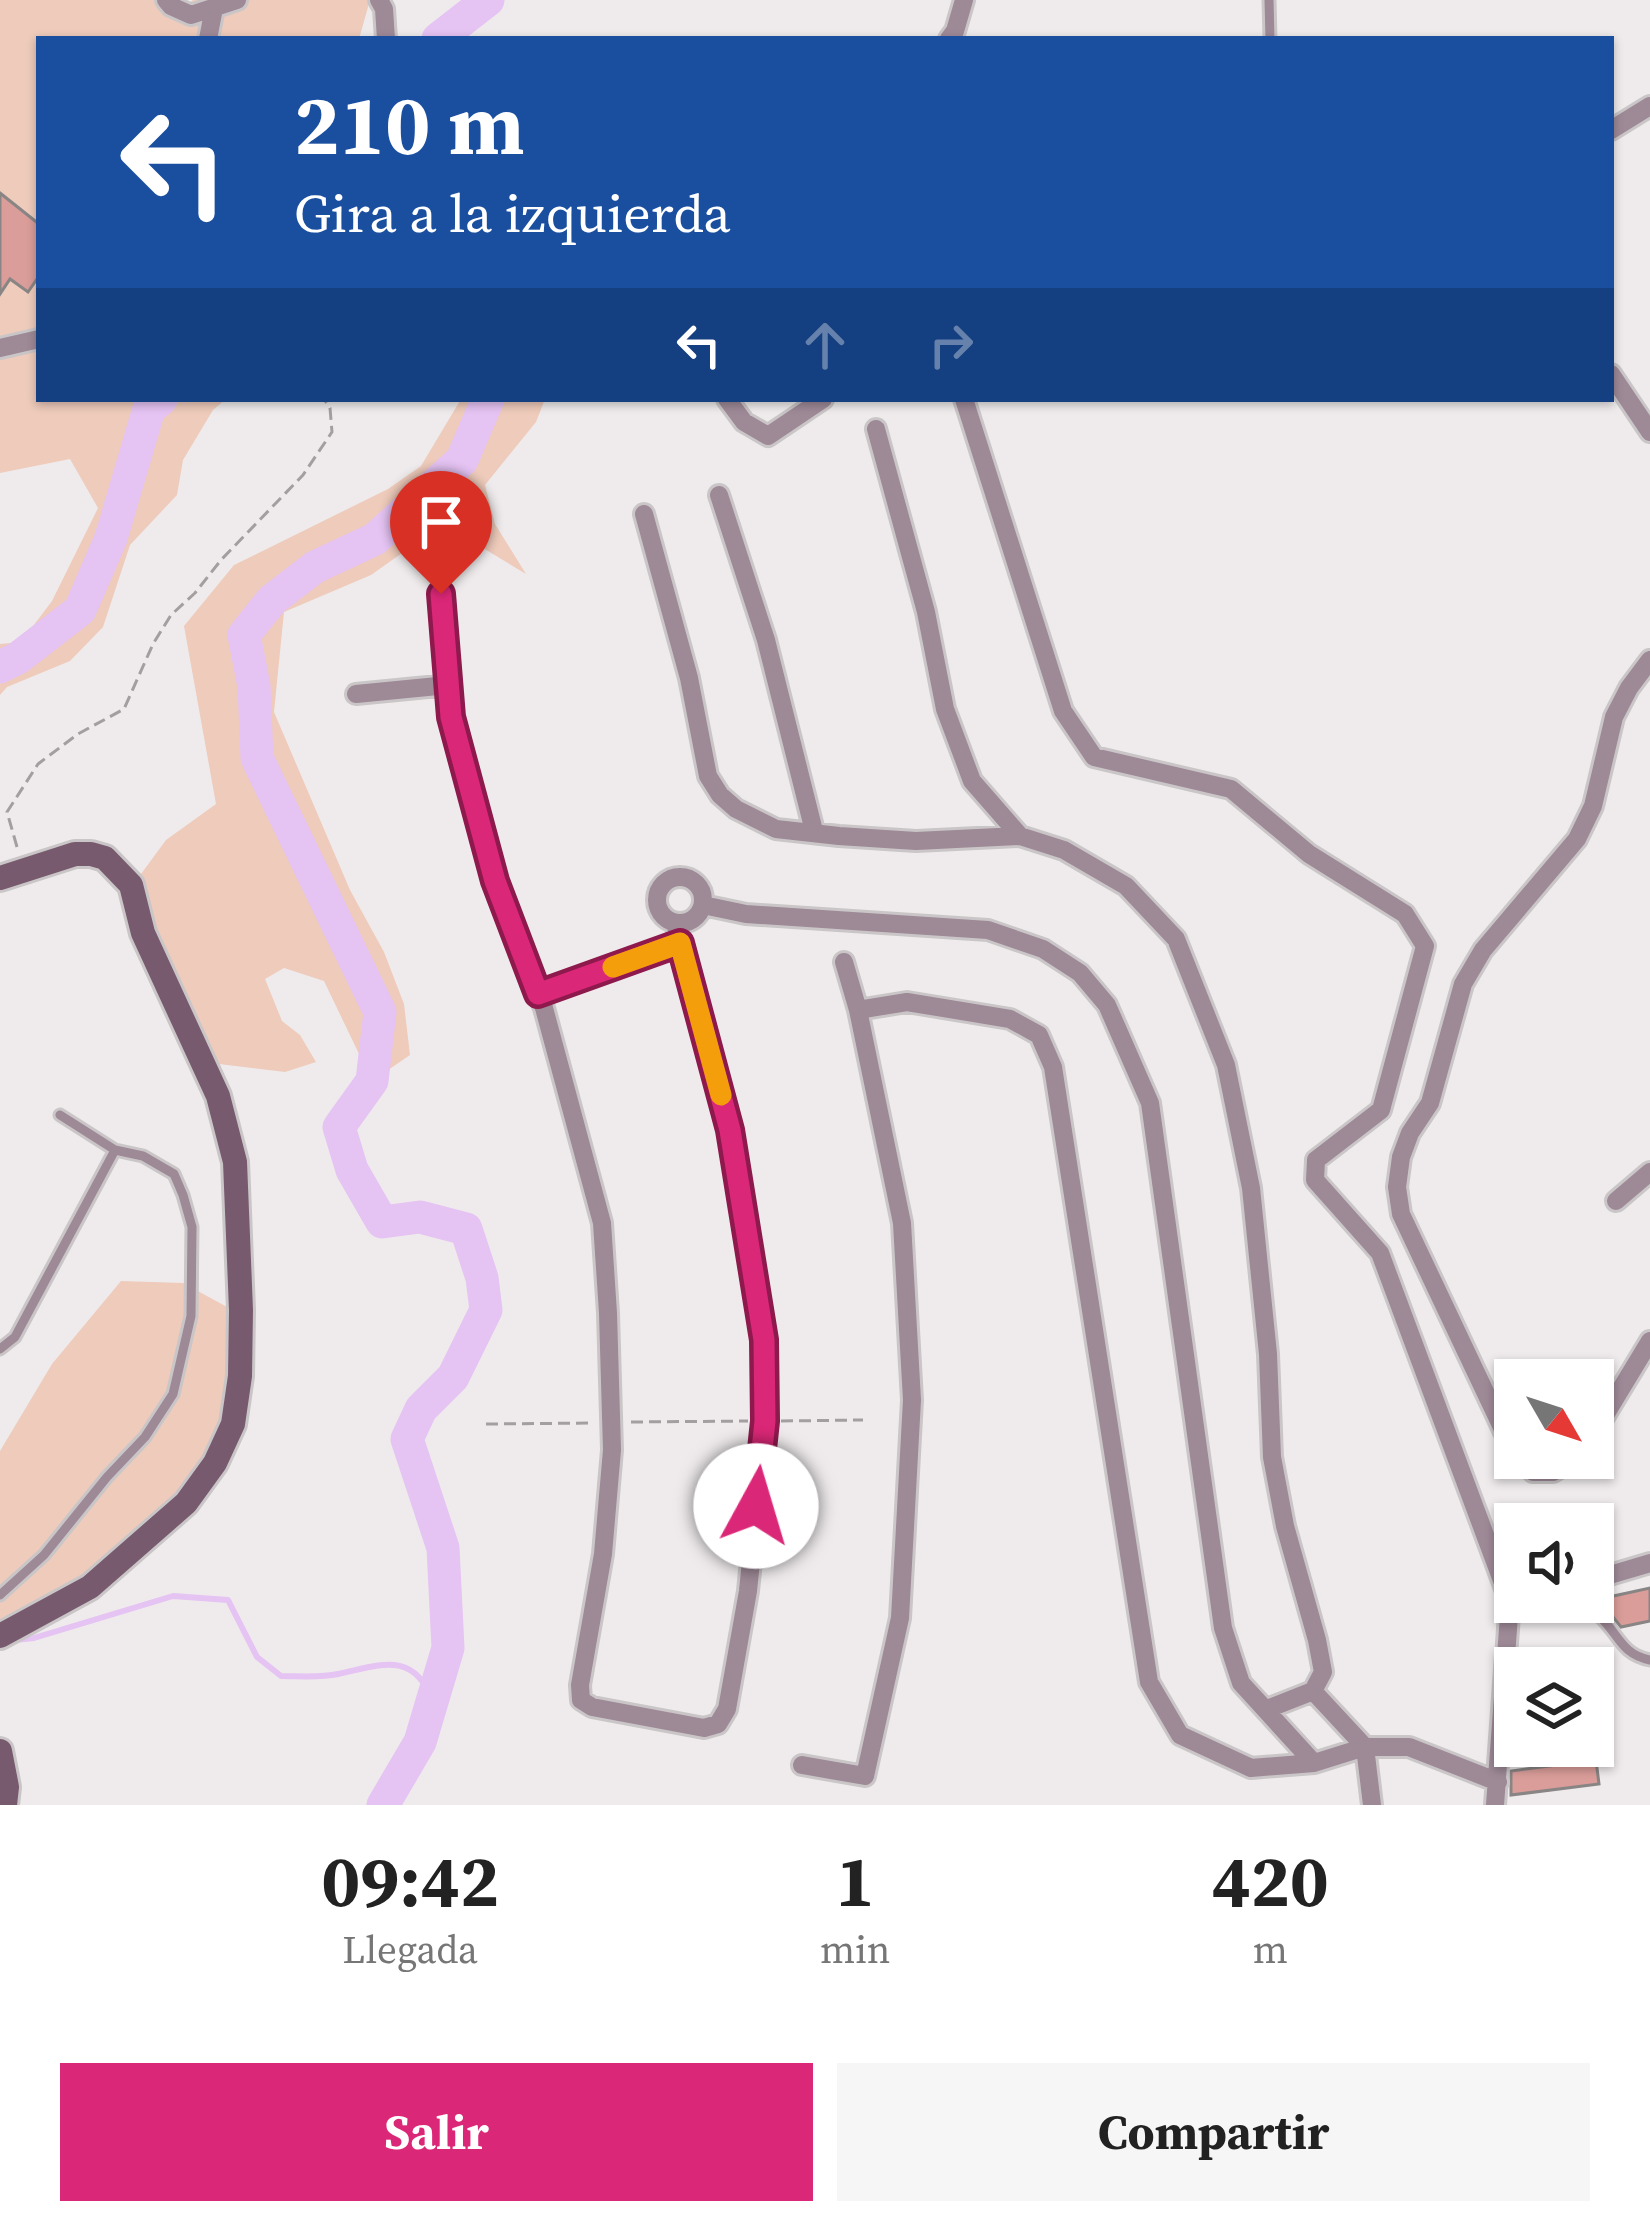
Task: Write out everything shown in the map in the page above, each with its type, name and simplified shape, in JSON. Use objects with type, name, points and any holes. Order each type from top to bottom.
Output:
[{"type":"street","points":[[166,0],[191,15],[237,0]]},
{"type":"street","points":[[379,0],[386,36]]},
{"type":"street","points":[[951,36],[964,0]]},
{"type":"street","points":[[209,36],[214,8]]},
{"type":"street","points":[[1614,128],[1650,106]]},
{"type":"street","points":[[0,348],[36,340]]},
{"type":"street","points":[[1614,378],[1650,432]]},
{"type":"street","points":[[729,402],[743,422],[767,436],[818,402]]},
{"type":"street","points":[[965,402],[1063,711],[1094,757],[1231,789],[1309,854],[1405,914],[1425,946],[1381,1110],[1316,1160],[1316,1180],[1380,1253],[1494,1554]]},
{"type":"street","points":[[876,429],[926,612],[945,709],[972,782],[1019,836]]},
{"type":"street","points":[[718,495],[766,640],[814,831]]},
{"type":"street","points":[[644,514],[688,678],[708,776],[736,809],[776,829],[839,836],[916,841],[1019,836],[1064,850],[1126,886],[1176,939],[1226,1065],[1251,1189],[1268,1354],[1271,1457],[1322,1672],[1313,1691],[1267,1709]]},
{"type":"street","points":[[441,594],[451,717],[495,881],[538,994],[602,1223],[612,1450],[603,1554],[581,1700],[592,1707],[704,1728],[718,1724],[728,1708],[748,1591],[765,1421],[764,1340],[730,1130],[677,933],[658,908],[657,896],[673,878],[696,883],[703,905],[677,933],[538,994]]},
{"type":"street","points":[[1494,1408],[1401,1214],[1397,1187],[1401,1157],[1430,1103],[1463,983],[1483,950],[1577,839],[1593,806],[1614,718],[1650,660]]},
{"type":"street","points":[[356,694],[448,685]]},
{"type":"street","points":[[0,1636],[90,1587],[186,1503],[215,1463],[233,1424],[240,1376],[236,1162],[218,1096],[143,933],[131,885],[105,858],[91,854],[75,854],[12,874]]},
{"type":"street","points":[[703,905],[746,914],[988,930],[1043,949],[1080,973],[1106,1005],[1150,1102],[1222,1628],[1241,1683],[1314,1763]]},
{"type":"street","points":[[802,1765],[865,1776],[900,1618],[912,1400],[902,1223],[844,962]]},
{"type":"street","points":[[858,1010],[907,1002],[1010,1019],[1039,1035],[1053,1067],[1149,1682],[1180,1736],[1251,1768],[1314,1763],[1365,1747],[1409,1747],[1498,1782]]},
{"type":"street","points":[[1616,1201],[1650,1172]]},
{"type":"street","points":[[1614,1400],[1650,1341]]},
{"type":"street","points":[[1614,1573],[1650,1562]]},
{"type":"street","points":[[1495,1805],[1510,1623]]},
{"type":"street","points":[[1313,1691],[1365,1747],[1372,1805]]},
{"type":"street","points":[[0,1751],[7,1787],[5,1805]]},
{"type":"lane","points":[[1269,0],[1270,36]]},
{"type":"lane","points":[[0,1595],[44,1555],[145,1436],[172,1394],[190,1316],[193,1227],[174,1174],[142,1156],[116,1150],[60,1115]]},
{"type":"lane","points":[[0,1349],[15,1337],[116,1150]]},
{"type":"lane","points":[[1605,1623],[1629,1653],[1650,1660]]},
{"type":"path","points":[[12,874],[7,812],[38,764],[78,734],[124,709],[171,615],[303,475],[332,432],[326,402]]},
{"type":"path","points":[[485,1424],[863,1420]]},
{"type":"shaded area","points":[[0,0],[155,0],[174,14],[193,0],[370,0],[360,36],[36,36],[36,402],[222,402],[183,460],[177,495],[130,545],[103,627],[70,661],[7,687],[0,695],[0,644],[21,642],[52,601],[98,508],[70,459],[0,473]]},
{"type":"shaded area","points":[[459,402],[544,402],[536,422],[485,485],[495,524],[526,574],[443,524],[371,575],[284,612],[274,712],[350,890],[384,952],[404,1004],[410,1055],[372,1081],[324,981],[284,968],[265,979],[282,1021],[300,1035],[316,1062],[285,1072],[219,1064],[165,990],[130,889],[166,840],[216,804],[184,626],[234,565],[388,489],[421,466]]},
{"type":"shaded area","points":[[121,1281],[183,1283],[240,1314],[238,1380],[185,1507],[0,1639],[0,1451],[52,1364]]},
{"type":"building","points":[[0,193],[36,222],[36,280],[28,292],[10,279],[0,294]]},
{"type":"building","points":[[1650,1588],[1650,1621],[1621,1627],[1614,1618],[1614,1596]]},
{"type":"building","points":[[1597,1767],[1599,1784],[1511,1795],[1511,1771]]},
{"type":"waterway","points":[[442,36],[488,0]]},
{"type":"waterway","points":[[0,667],[80,610],[111,538],[149,409],[157,402]]},
{"type":"waterway","points":[[383,1805],[420,1742],[448,1648],[443,1548],[407,1439],[421,1409],[453,1377],[486,1310],[482,1278],[466,1229],[420,1217],[382,1222],[352,1170],[339,1127],[372,1081],[380,1012],[257,758],[254,686],[244,635],[272,600],[315,567],[375,539],[462,460],[487,402]]},
{"type":"waterway","points":[[15,1640],[173,1596],[228,1600],[257,1657],[281,1676],[324,1676],[394,1665],[416,1674],[433,1701]]},
{"type":"slow traffic","points":[[613,967],[680,943],[721,1095]]},
{"type":"route","points":[[441,594],[451,717],[495,881],[538,994],[680,943],[730,1130],[764,1340],[765,1421],[756,1506]]}]
